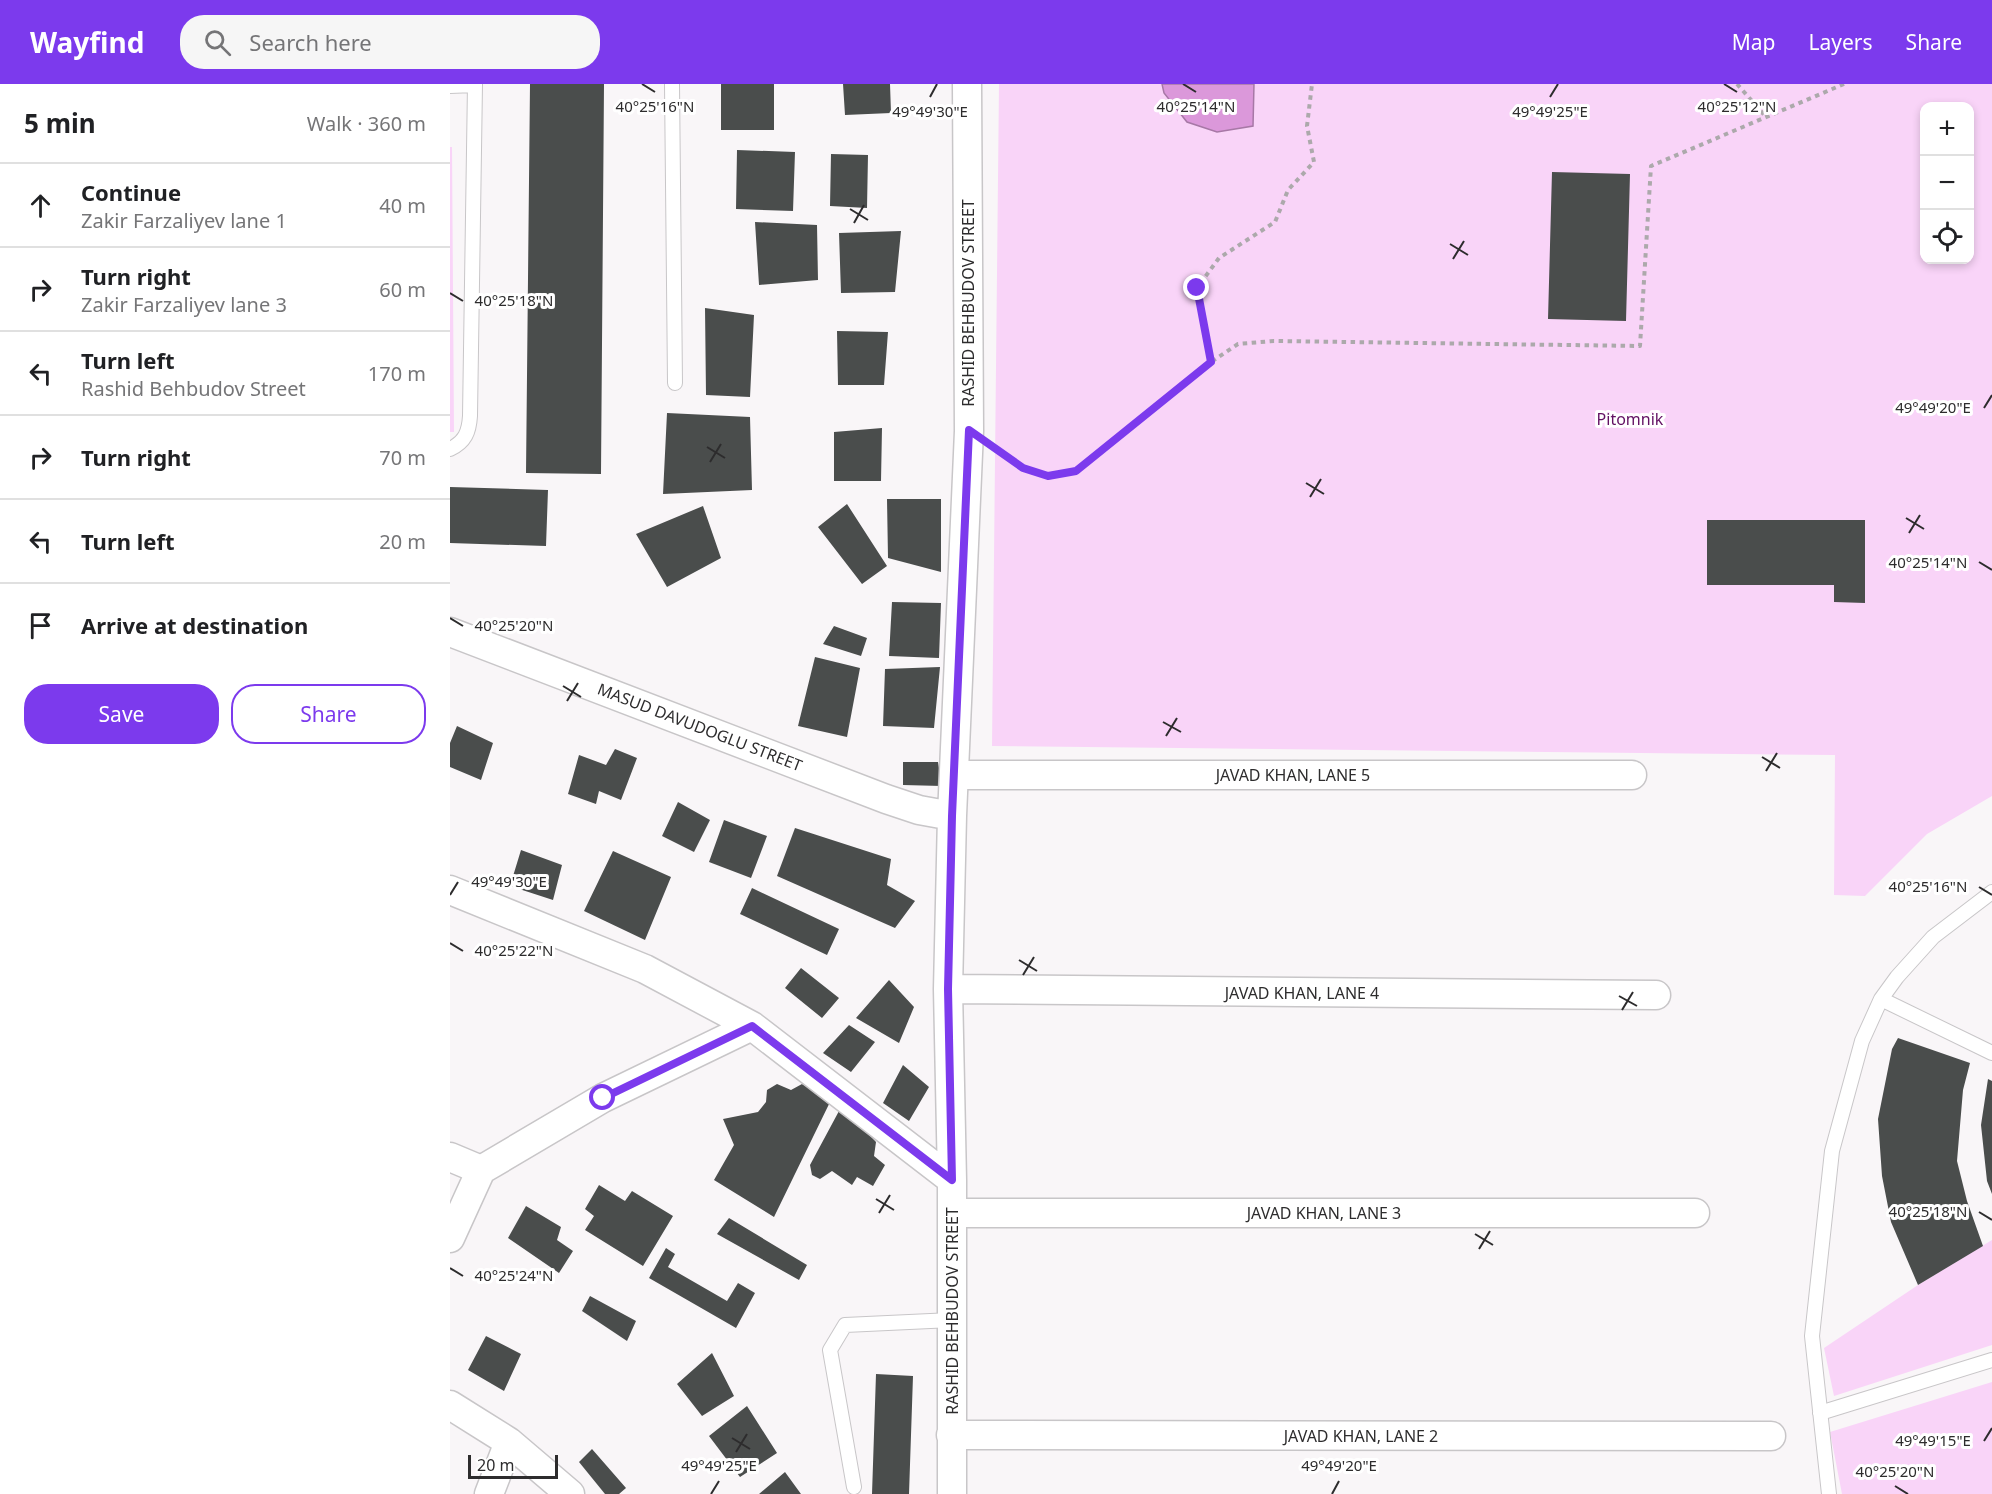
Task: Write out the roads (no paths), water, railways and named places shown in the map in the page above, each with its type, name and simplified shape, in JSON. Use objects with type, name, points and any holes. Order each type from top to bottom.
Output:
[{"type":"street","name":"RASHID BEHBUDOV STREET","points":[[952,1494],[952,1180],[948,989],[952,816],[969,430],[967,84]]},
{"type":"street","name":"MASUD DAVUDOGLU STREET","points":[[450,632],[886,799],[919,810],[952,816]]},
{"type":"street","name":"JAVAD KHAN, LANE 5","points":[[954,774],[1632,775]]},
{"type":"street","points":[[450,890],[645,969],[752,1026],[952,1180]]},
{"type":"street","name":"JAVAD KHAN, LANE 4","points":[[948,989],[1656,995]]},
{"type":"street","points":[[450,1238],[481,1170],[603,1098],[752,1026]]},
{"type":"street","points":[[450,1157],[481,1170]]},
{"type":"street","name":"JAVAD KHAN, LANE 3","points":[[952,1213],[1695,1213]]},
{"type":"street","points":[[450,1405],[509,1442],[570,1494]]},
{"type":"street","name":"JAVAD KHAN, LANE 2","points":[[951,1435],[1771,1436]]},
{"type":"street","points":[[489,1494],[509,1442]]},
{"type":"lane","points":[[672,84],[675,383]]},
{"type":"lane","points":[[450,86],[475,85],[470,416],[469,430],[465,437],[460,444],[450,449]]},
{"type":"lane","points":[[1829,1494],[1812,1336],[1832,1151],[1862,1041],[1881,999],[1897,977],[1933,937],[1992,892]]},
{"type":"lane","points":[[1881,999],[1992,1053]]},
{"type":"lane","points":[[854,1486],[830,1350],[845,1325],[952,1320]]},
{"type":"lane","points":[[1820,1413],[1992,1360]]},
{"type":"park label","name":"Pitomnik","points":[[1630,419]]}]
